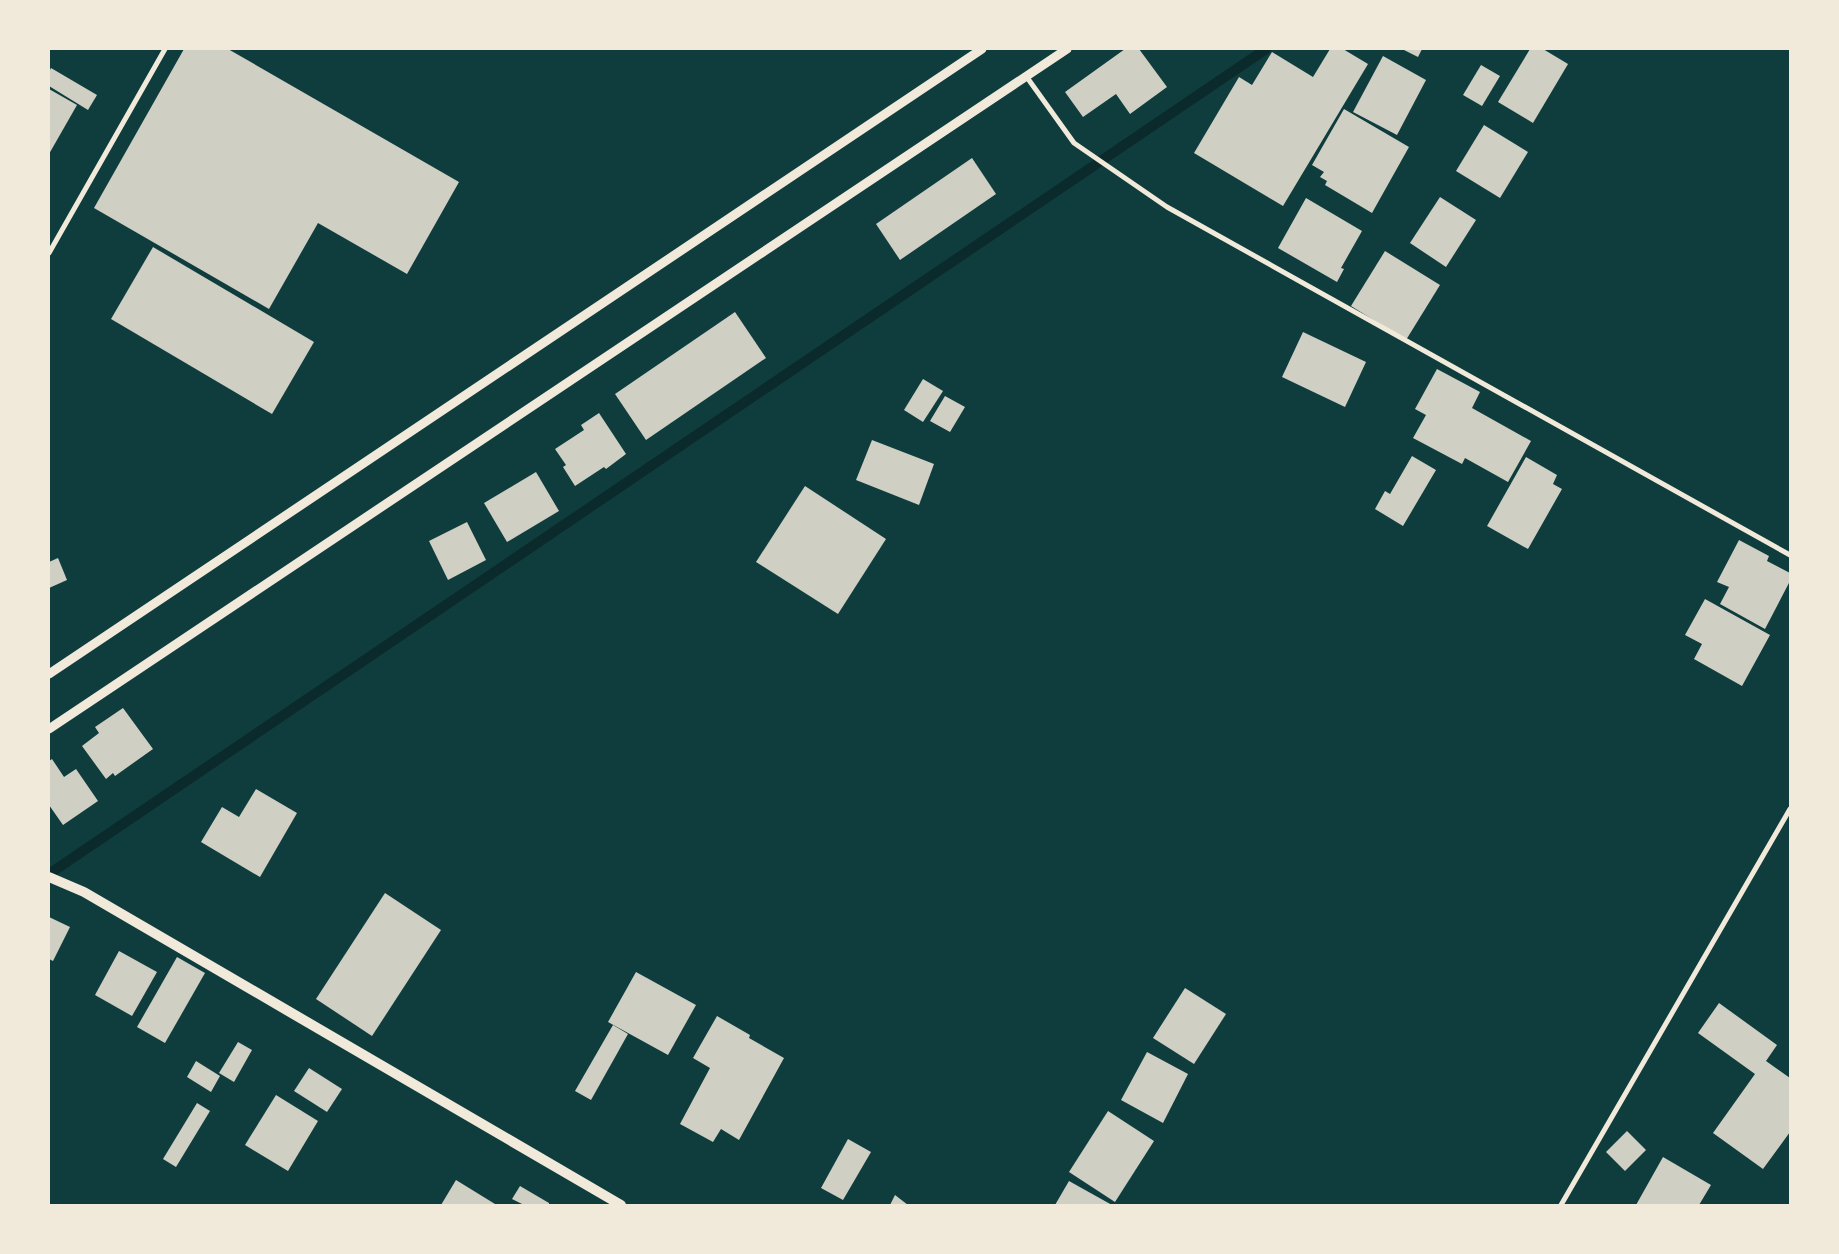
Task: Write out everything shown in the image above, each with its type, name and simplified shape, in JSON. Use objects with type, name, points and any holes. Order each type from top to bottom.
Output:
[{"type":"main road","points":[[49,876],[84,892],[615,1204]]},
{"type":"street","points":[[49,253],[165,49]]},
{"type":"street","points":[[49,674],[982,49]]},
{"type":"street","points":[[49,729],[1067,49]]},
{"type":"street","points":[[1026,76],[1074,143],[1167,207],[1790,555]]},
{"type":"street","points":[[1562,1205],[1790,810]]},
{"type":"building","points":[[184,49],[228,49],[459,182],[407,274],[318,223],[269,309],[94,208]]},
{"type":"building","points":[[1125,49],[1139,49],[1167,87],[1130,114],[1116,94],[1083,117],[1065,92]]},
{"type":"building","points":[[1330,49],[1343,49],[1368,64],[1283,206],[1194,153],[1239,77],[1252,85],[1272,52],[1313,77]]},
{"type":"building","points":[[1402,49],[1422,49],[1418,57]]},
{"type":"building","points":[[1530,49],[1543,49],[1568,64],[1533,123],[1498,102]]},
{"type":"building","points":[[1383,56],[1426,80],[1397,135],[1353,112]]},
{"type":"building","points":[[1481,65],[1500,76],[1482,106],[1463,95]]},
{"type":"building","points":[[51,68],[97,95],[88,110],[49,86],[49,72]]},
{"type":"building","points":[[49,89],[77,105],[49,154]]},
{"type":"building","points":[[1344,109],[1409,147],[1372,213],[1325,185],[1327,181],[1320,177],[1324,172],[1312,165]]},
{"type":"building","points":[[1484,125],[1528,152],[1500,198],[1456,171]]},
{"type":"building","points":[[972,158],[996,194],[900,260],[876,224]]},
{"type":"building","points":[[1440,197],[1476,220],[1446,267],[1410,243]]},
{"type":"building","points":[[1306,198],[1362,231],[1341,268],[1344,269],[1337,282],[1278,248]]},
{"type":"building","points":[[153,247],[314,342],[272,414],[111,319]]},
{"type":"building","points":[[1385,251],[1440,285],[1406,340],[1351,306]]},
{"type":"building","points":[[735,312],[766,358],[646,440],[615,394]]},
{"type":"building","points":[[1303,332],[1366,362],[1345,407],[1282,377]]},
{"type":"building","points":[[1437,369],[1480,392],[1472,408],[1531,441],[1508,482],[1465,458],[1462,464],[1413,438],[1426,415],[1415,409]]},
{"type":"building","points":[[923,379],[943,391],[923,422],[904,410]]},
{"type":"building","points":[[945,396],[965,407],[950,432],[930,421]]},
{"type":"building","points":[[599,413],[626,454],[606,469],[604,467],[575,486],[563,467],[566,465],[555,449],[584,430],[581,425]]},
{"type":"building","points":[[872,440],[934,464],[919,505],[856,480]]},
{"type":"building","points":[[1412,456],[1436,470],[1403,526],[1375,509],[1385,491],[1390,494]]},
{"type":"building","points":[[1526,457],[1557,475],[1553,484],[1562,489],[1528,549],[1487,526]]},
{"type":"building","points":[[536,472],[559,511],[507,542],[484,503]]},
{"type":"building","points":[[805,486],[886,539],[838,614],[756,562]]},
{"type":"building","points":[[467,522],[486,560],[448,580],[429,541]]},
{"type":"building","points":[[1739,540],[1769,556],[1767,561],[1790,573],[1790,581],[1765,629],[1720,604],[1729,587],[1717,582]]},
{"type":"building","points":[[58,558],[67,580],[49,588],[49,562]]},
{"type":"building","points":[[1705,599],[1770,635],[1742,686],[1694,659],[1702,644],[1685,635]]},
{"type":"building","points":[[123,708],[153,749],[115,776],[113,773],[106,779],[82,746],[99,733],[95,727]]},
{"type":"building","points":[[52,759],[64,777],[76,769],[98,801],[63,825],[49,805],[49,761]]},
{"type":"building","points":[[256,789],[297,813],[260,877],[201,842],[222,807],[239,817]]},
{"type":"building","points":[[385,893],[441,930],[372,1036],[316,999]]},
{"type":"building","points":[[49,917],[70,927],[53,961],[49,959]]},
{"type":"building","points":[[119,951],[157,972],[132,1016],[95,995]]},
{"type":"building","points":[[177,957],[205,973],[165,1043],[137,1027]]},
{"type":"building","points":[[636,972],[696,1005],[668,1055],[608,1022]]},
{"type":"building","points":[[1185,988],[1226,1014],[1194,1064],[1153,1038]]},
{"type":"building","points":[[1719,1003],[1777,1045],[1766,1061],[1790,1078],[1790,1132],[1763,1169],[1713,1133],[1755,1074],[1698,1033]]},
{"type":"building","points":[[717,1016],[750,1035],[749,1038],[784,1058],[739,1140],[721,1129],[713,1142],[680,1124],[710,1068],[693,1058]]},
{"type":"building","points":[[613,1025],[628,1034],[591,1100],[575,1091]]},
{"type":"building","points":[[238,1042],[252,1050],[234,1082],[219,1073]]},
{"type":"building","points":[[1147,1052],[1188,1074],[1163,1123],[1121,1100]]},
{"type":"building","points":[[196,1061],[220,1076],[211,1092],[187,1077]]},
{"type":"building","points":[[309,1068],[342,1089],[327,1112],[294,1091]]},
{"type":"building","points":[[276,1095],[318,1121],[288,1171],[245,1145]]},
{"type":"building","points":[[197,1103],[210,1111],[176,1167],[163,1159]]},
{"type":"building","points":[[1108,1111],[1154,1141],[1115,1202],[1069,1172]]},
{"type":"building","points":[[1627,1131],[1646,1150],[1625,1171],[1606,1152]]},
{"type":"building","points":[[848,1139],[871,1152],[843,1200],[821,1188]]},
{"type":"building","points":[[1663,1157],[1711,1185],[1699,1205],[1636,1205]]},
{"type":"building","points":[[456,1180],[495,1204],[441,1205]]},
{"type":"building","points":[[1069,1181],[1112,1205],[1055,1205]]},
{"type":"building","points":[[520,1186],[549,1203],[549,1205],[524,1205],[512,1199]]},
{"type":"building","points":[[895,1195],[908,1205],[890,1205]]},
{"type":"waterway","points":[[49,874],[1266,49]]}]
